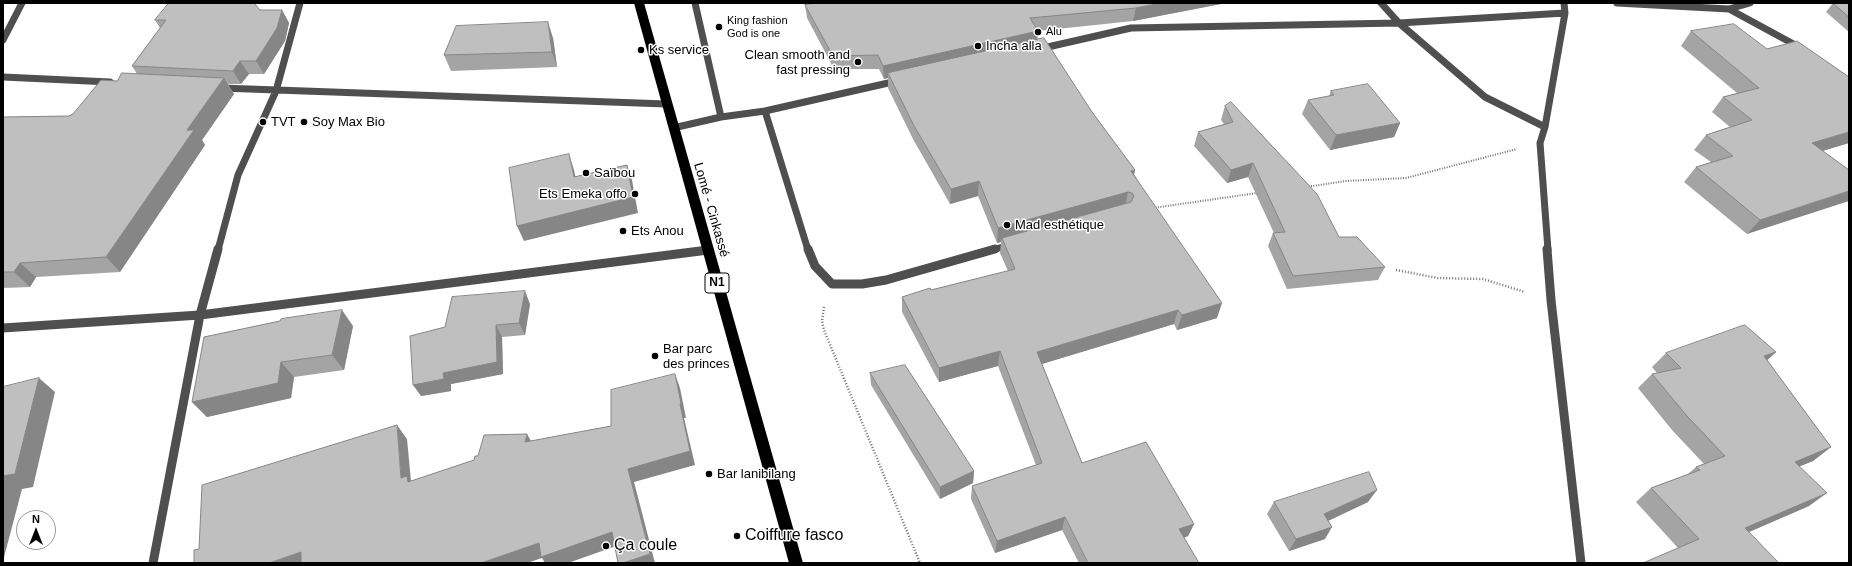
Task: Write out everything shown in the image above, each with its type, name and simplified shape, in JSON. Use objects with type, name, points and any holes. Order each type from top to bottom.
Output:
[{"type":"highway","name":"Lomé - Cinkassé","points":[[639,3],[666,104],[796,563]]},
{"type":"street","points":[[3,40],[22,3]]},
{"type":"street","points":[[153,563],[200,315],[238,175],[276,91],[300,3]]},
{"type":"street","points":[[695,3],[720,117]]},
{"type":"street","points":[[1381,3],[1399,23],[1485,97],[1545,127]]},
{"type":"street","points":[[1564,3],[1564,13],[1545,127],[1540,143],[1551,300],[1581,563]]},
{"type":"street","points":[[1617,3],[1729,9],[1750,3]]},
{"type":"street","points":[[1729,9],[1806,51]]},
{"type":"street","points":[[1030,51],[1131,28],[1399,23],[1564,13]]},
{"type":"street","points":[[3,76],[120,83]]},
{"type":"street","points":[[673,128],[720,117],[765,111],[905,79]]},
{"type":"street","points":[[214,88],[666,104]]},
{"type":"street","points":[[765,111],[803,237],[815,266],[832,284],[862,284],[886,280],[1021,242]]},
{"type":"street","points":[[3,328],[200,315],[708,250]]},
{"type":"path","points":[[1300,187],[1346,181],[1406,178],[1540,143]]},
{"type":"path","points":[[1149,208],[1263,192]]},
{"type":"path","points":[[1396,270],[1438,278],[1484,279],[1551,300]]},
{"type":"path","points":[[832,284],[823,311],[822,321],[824,330],[920,563]]},
{"type":"building","points":[[169,3],[254,3],[260,10],[282,10],[277,28],[256,61],[240,61],[233,71],[132,66],[166,20],[155,20]]},
{"type":"building","points":[[815,3],[1160,3],[1136,8],[1030,18],[1038,31],[883,66],[878,55],[833,56],[805,5]]},
{"type":"building","points":[[1833,3],[1849,3],[1849,17]]},
{"type":"building","points":[[548,22],[552,52],[444,55],[456,26]]},
{"type":"building","points":[[1734,24],[1767,49],[1797,41],[1849,77],[1849,132],[1812,143],[1849,170],[1849,191],[1760,220],[1696,167],[1733,156],[1706,135],[1752,120],[1723,97],[1759,88],[1691,31]]},
{"type":"building","points":[[1044,38],[1092,112],[1135,170],[1131,171],[1222,303],[1182,315],[1178,310],[1037,352],[1082,463],[1146,442],[1194,524],[1179,529],[1199,563],[1088,563],[1065,517],[997,541],[972,486],[1042,463],[1000,351],[939,368],[902,297],[930,288],[931,290],[1015,269],[1002,238],[1131,202],[1134,196],[1132,193],[1128,192],[998,228],[979,181],[951,189],[913,124],[888,73]]},
{"type":"building","points":[[122,73],[224,78],[187,130],[194,130],[106,257],[20,263],[14,272],[3,272],[3,117],[69,116],[73,114],[101,80],[117,81]]},
{"type":"building","points":[[1368,84],[1400,123],[1336,135],[1308,100],[1334,95],[1331,91]]},
{"type":"building","points":[[1231,102],[1317,194],[1339,237],[1357,237],[1385,267],[1293,276],[1273,233],[1285,232],[1253,163],[1231,170],[1198,132],[1233,122],[1225,106]]},
{"type":"building","points":[[569,154],[574,177],[627,165],[633,197],[517,226],[509,168]]},
{"type":"building","points":[[525,291],[519,323],[496,325],[497,362],[443,373],[444,379],[413,385],[410,336],[445,327],[452,297]]},
{"type":"building","points":[[342,310],[332,355],[281,362],[278,383],[192,402],[204,337],[280,321],[281,319]]},
{"type":"building","points":[[1745,325],[1776,352],[1764,356],[1831,447],[1795,462],[1827,493],[1745,528],[1779,563],[1643,563],[1699,539],[1651,488],[1700,470],[1696,467],[1725,456],[1687,416],[1652,374],[1681,368],[1666,353]]},
{"type":"building","points":[[905,365],[974,471],[940,487],[870,373]]},
{"type":"building","points":[[675,374],[690,451],[628,469],[650,554],[623,563],[618,563],[612,532],[541,557],[539,543],[481,563],[301,563],[301,552],[269,563],[194,563],[194,550],[199,549],[202,485],[397,425],[401,478],[407,476],[408,482],[474,460],[475,456],[478,456],[484,435],[527,434],[525,442],[611,426],[611,390]]},
{"type":"building","points":[[39,378],[15,474],[3,476],[3,387]]},
{"type":"building","points":[[1369,472],[1377,490],[1324,514],[1332,527],[1296,539],[1274,502]]},
{"type":"place","name":"King fashion God is one","points":[[719,27]]},
{"type":"place","name":"Alu","points":[[1038,32]]},
{"type":"place","name":"Incha alla","points":[[978,46]]},
{"type":"place","name":"Ks service","points":[[641,50]]},
{"type":"place","name":"Clean smooth and fast pressing","points":[[858,62]]},
{"type":"place","name":"TVT","points":[[263,122]]},
{"type":"place","name":"Soy Max Bio","points":[[304,122]]},
{"type":"place","name":"Saïbou","points":[[586,173]]},
{"type":"place","name":"Ets Emeka offo","points":[[635,194]]},
{"type":"place","name":"Mad esthétique","points":[[1007,225]]},
{"type":"place","name":"Ets Anou","points":[[623,231]]},
{"type":"place","name":"Bar parc des princes","points":[[655,356]]},
{"type":"place","name":"Bar lanibilang","points":[[709,474]]},
{"type":"place","name":"Coiffure fasco","points":[[737,536]]},
{"type":"place","name":"Ça coule","points":[[606,546]]}]
